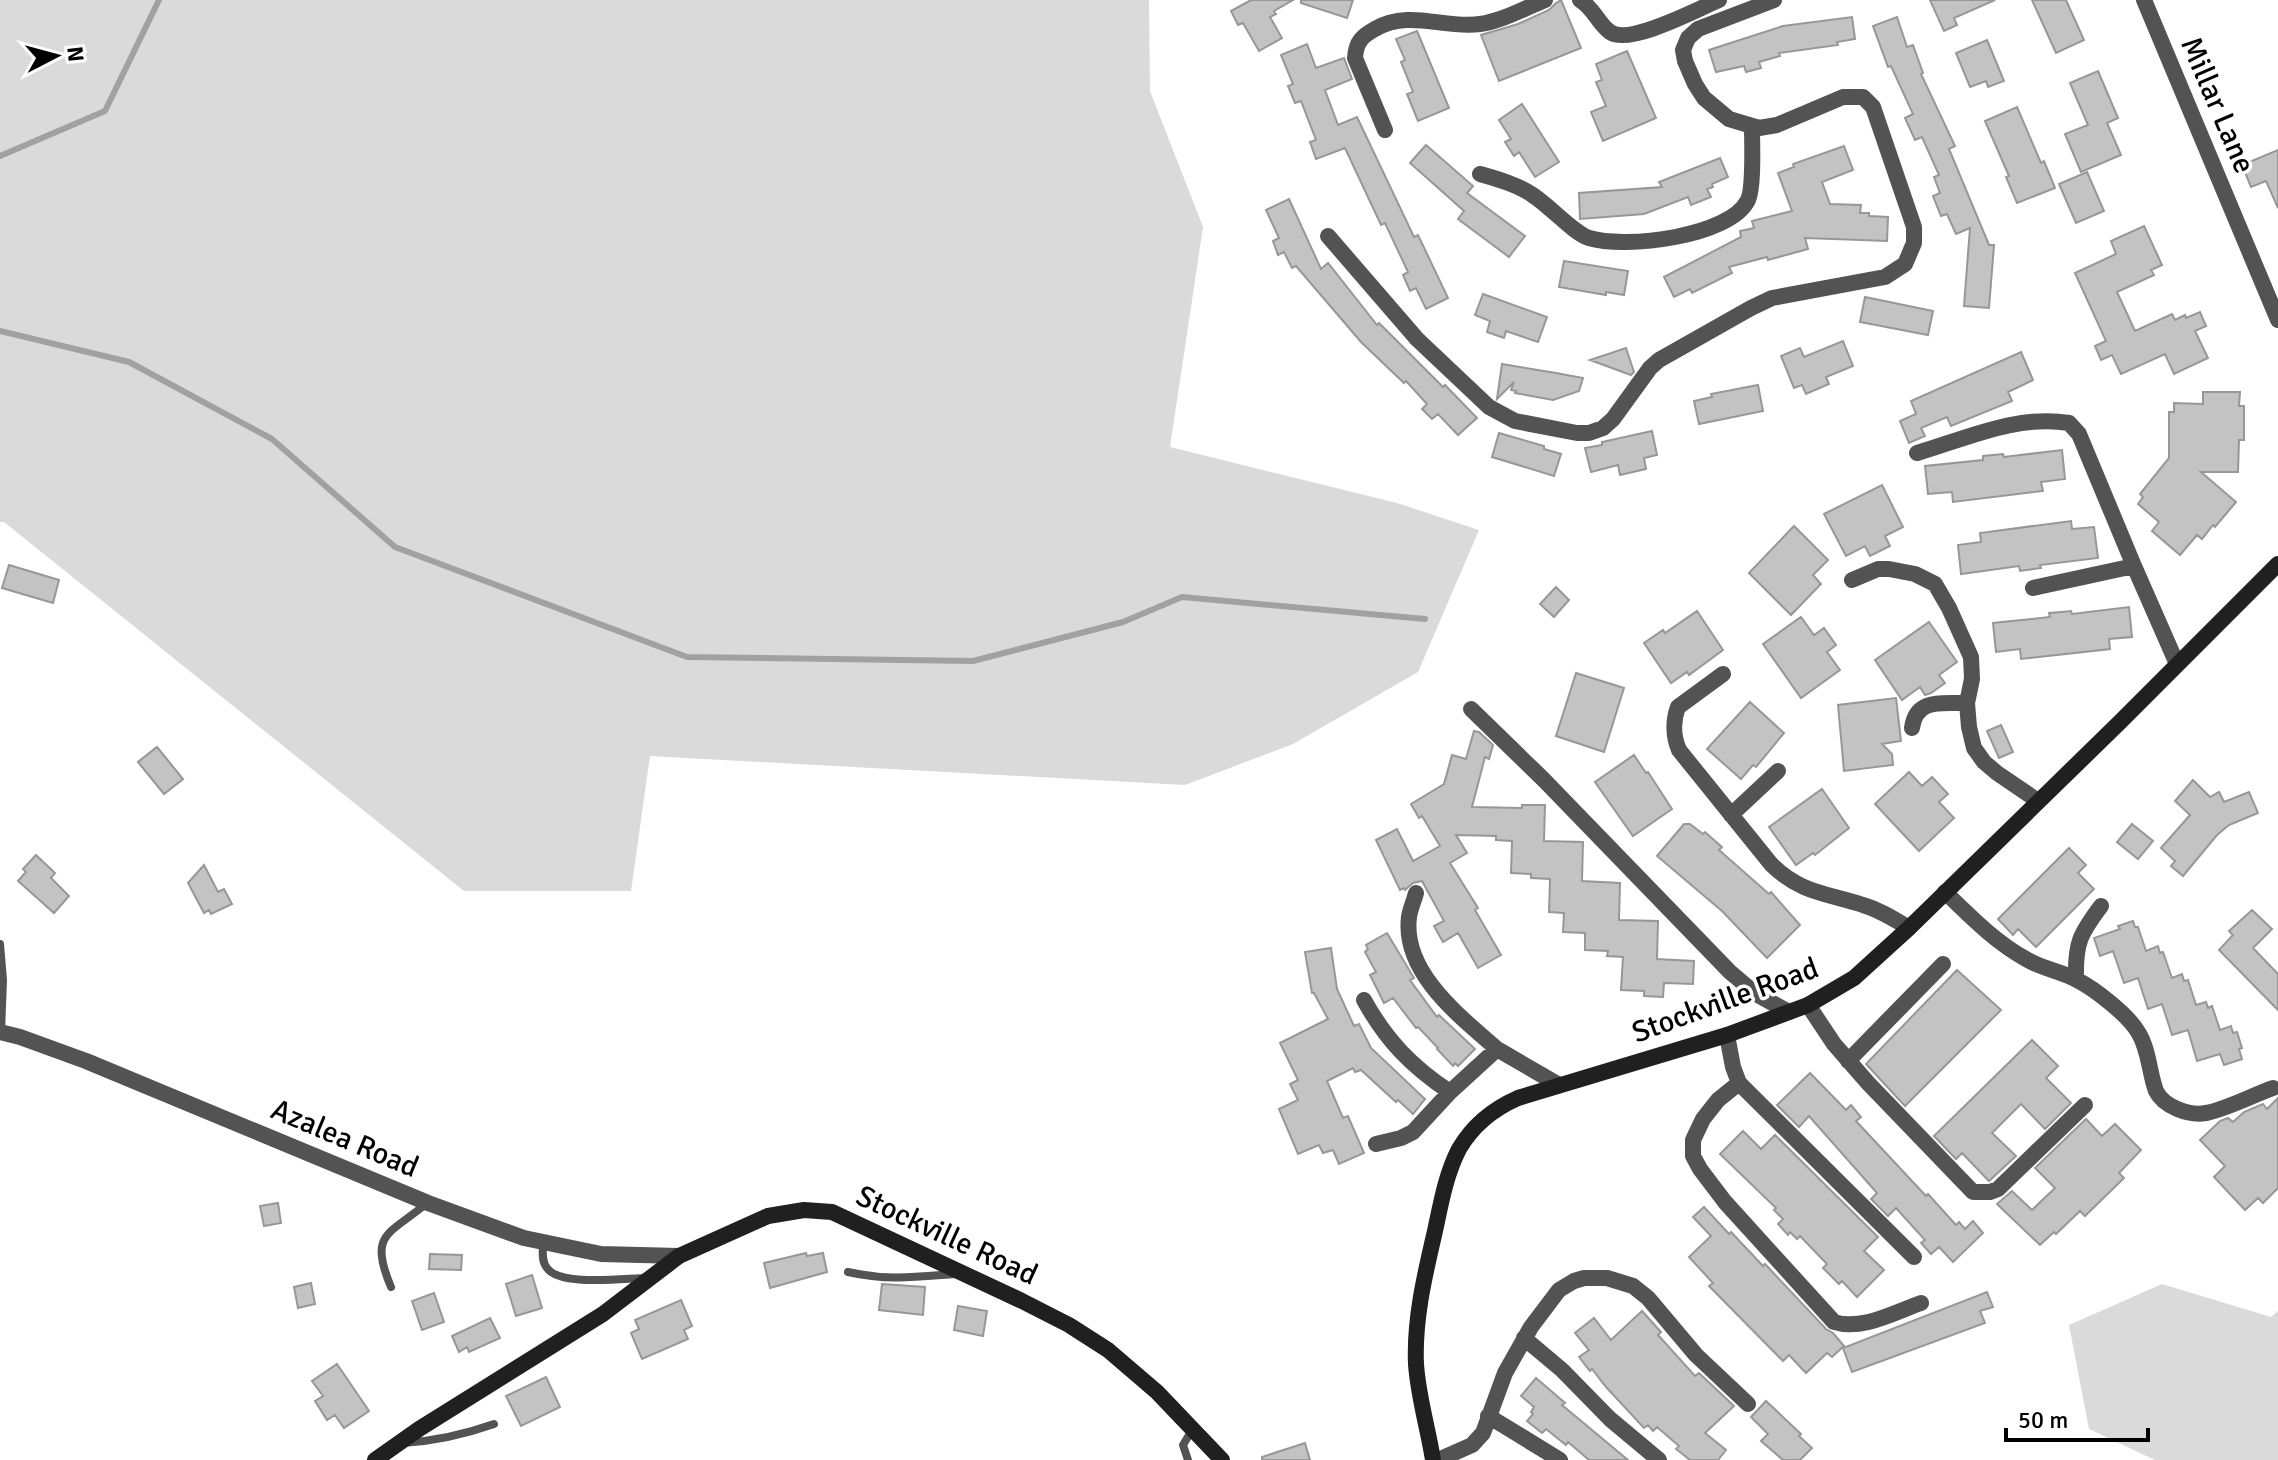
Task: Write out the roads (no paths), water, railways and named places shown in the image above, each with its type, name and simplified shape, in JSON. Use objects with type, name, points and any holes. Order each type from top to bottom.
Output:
[{"type":"street","points":[[1385,130],[1355,58],[1356,47],[1362,37],[1393,21],[1417,19],[1469,25],[1488,23],[1545,0]]},
{"type":"street","points":[[1580,0],[1592,9],[1609,31],[1623,36],[1642,32],[1719,0]]},
{"type":"street","points":[[1328,236],[1409,331],[1489,407],[1526,424],[1577,433],[1603,428],[1659,360],[1751,308],[1772,298],[1885,277],[1899,270],[1908,260],[1914,243],[1914,227],[1873,107],[1866,98],[1843,97],[1777,125],[1752,127],[1729,119],[1704,98],[1691,76],[1683,50],[1688,38],[1698,29],[1774,0]]},
{"type":"street","name":"Millar Lane","points":[[2144,0],[2278,320]]},
{"type":"street","points":[[1480,174],[1530,193],[1587,238],[1624,242],[1660,240],[1704,230],[1742,208],[1750,197],[1752,127]]},
{"type":"street","points":[[1917,453],[2011,425],[2037,421],[2069,423],[2079,434],[2177,664]]},
{"type":"street","name":"Stockville Road","points":[[1435,1460],[1416,1367],[1419,1315],[1447,1180],[1460,1148],[1485,1116],[1518,1098],[1727,1035],[1808,1005],[1854,978],[1909,928],[2278,564]]},
{"type":"street","points":[[2033,588],[2134,566]]},
{"type":"street","points":[[1852,580],[1878,569],[1889,569],[1915,574],[1935,584],[1971,657],[1972,679],[1967,703],[1971,739],[1980,757],[1997,773],[2038,801]]},
{"type":"street","points":[[1723,674],[1678,707],[1674,734],[1679,750],[1771,864],[1793,883],[1877,910],[1909,928]]},
{"type":"street","points":[[1912,728],[1914,716],[1921,708],[1930,704],[1967,703]]},
{"type":"street","points":[[1471,709],[1730,972],[1756,994],[1789,1012]]},
{"type":"street","points":[[1731,815],[1778,771]]},
{"type":"street","points":[[1945,892],[1969,916],[2015,952],[2042,967],[2076,979],[2114,1007],[2138,1030],[2156,1091],[2159,1098],[2169,1105],[2204,1114],[2273,1088]]},
{"type":"street","points":[[1416,893],[1409,914],[1410,937],[1426,978],[1449,1006],[1497,1049],[1559,1085]]},
{"type":"street","points":[[2076,979],[2078,943],[2101,906]]},
{"type":"street","points":[[1848,1061],[1943,964]]},
{"type":"street","points":[[1364,1000],[1378,1026],[1396,1048],[1430,1079],[1450,1092]]},
{"type":"street","points":[[1808,1005],[1848,1061],[1973,1192],[1998,1189],[2085,1105]]},
{"type":"street","name":"Azalea Road","points":[[0,1032],[86,1061],[497,1229],[543,1243],[601,1254],[679,1256]]},
{"type":"street","points":[[1727,1035],[1739,1083],[1914,1257]]},
{"type":"street","points":[[1376,1144],[1413,1132],[1450,1092],[1497,1049]]},
{"type":"street","points":[[1739,1083],[1711,1108],[1696,1130],[1692,1144],[1693,1156],[1700,1169],[1725,1202],[1834,1322],[1844,1325],[1865,1323],[1921,1303]]},
{"type":"street","name":"Stockville Road","points":[[375,1460],[603,1314],[679,1256],[768,1216],[819,1210],[832,1212],[1069,1325],[1108,1350],[1157,1392],[1217,1458]]},
{"type":"street","points":[[1435,1460],[1472,1445],[1483,1433],[1505,1373],[1524,1338],[1548,1302],[1564,1286],[1584,1278],[1620,1281],[1633,1286],[1648,1298],[1696,1355],[1748,1404]]},
{"type":"street","points":[[1524,1338],[1562,1370],[1610,1419],[1659,1460]]},
{"type":"street","points":[[1488,1416],[1560,1460]]},
{"type":"lane","points":[[0,944],[3,994],[0,1032]]},
{"type":"lane","points":[[391,1287],[381,1261],[381,1243],[428,1203]]},
{"type":"lane","points":[[543,1243],[543,1261],[555,1276],[580,1280],[651,1278]]},
{"type":"lane","points":[[848,1272],[895,1279],[963,1274]]},
{"type":"lane","points":[[398,1444],[435,1441],[494,1424]]},
{"type":"lane","points":[[1188,1460],[1183,1445],[1193,1430]]},
{"type":"waterway","points":[[0,156],[105,111],[159,0]]},
{"type":"waterway","points":[[0,331],[129,362],[272,439],[395,547],[687,657],[973,661],[1123,622],[1182,597],[1425,619]]}]
